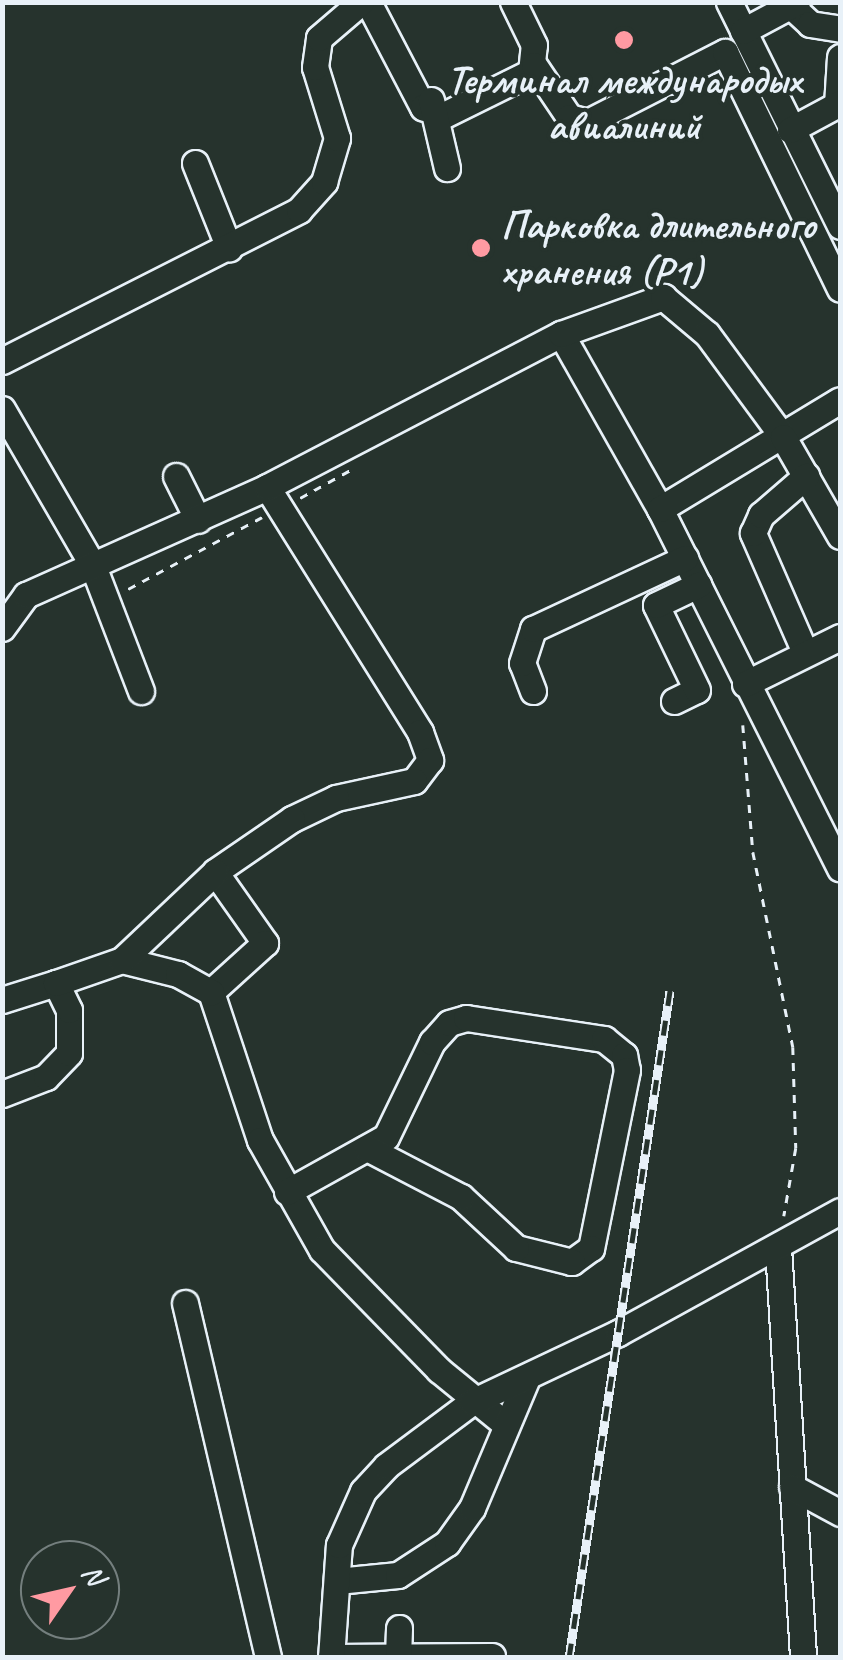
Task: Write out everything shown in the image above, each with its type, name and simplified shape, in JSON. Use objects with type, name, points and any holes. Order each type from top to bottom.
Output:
[{"type":"lane","points":[[2,361],[298,210],[324,182],[337,138],[315,53],[320,38],[364,2],[431,111]]},
{"type":"lane","points":[[382,2],[455,165],[454,124],[466,105],[522,61],[523,44],[503,2]]},
{"type":"lane","points":[[513,2],[534,45],[534,65],[569,117],[588,122],[725,52],[840,290]]},
{"type":"lane","points":[[729,2],[840,226]]},
{"type":"lane","points":[[744,31],[794,4],[810,24],[840,29]]},
{"type":"lane","points":[[790,130],[839,104],[840,57]]},
{"type":"lane","points":[[431,111],[466,105],[525,78],[534,65]]},
{"type":"lane","points":[[196,163],[229,248]]},
{"type":"lane","points":[[2,628],[14,594],[92,566],[198,520],[561,334],[636,302],[663,298],[707,334],[784,437],[840,536]]},
{"type":"lane","points":[[561,334],[686,558],[745,684],[840,869]]},
{"type":"lane","points":[[660,510],[840,400]]},
{"type":"lane","points":[[2,409],[92,566],[141,691]]},
{"type":"lane","points":[[176,476],[198,520]]},
{"type":"lane","points":[[804,650],[753,533],[761,515],[806,476]]},
{"type":"lane","points":[[2,1000],[122,960],[215,872],[292,819],[336,798],[414,781],[430,760],[420,732],[267,486]]},
{"type":"lane","points":[[533,692],[522,663],[533,629],[686,558]]},
{"type":"lane","points":[[674,701],[697,690],[656,605],[698,585]]},
{"type":"lane","points":[[745,684],[804,650],[840,637]]},
{"type":"lane","points":[[211,992],[265,943],[215,872]]},
{"type":"lane","points":[[122,960],[178,974],[211,992],[260,1140],[322,1250],[472,1402],[504,1423]]},
{"type":"lane","points":[[2,1094],[46,1077],[69,1053],[69,1010],[56,984]]},
{"type":"lane","points":[[287,1192],[368,1148],[396,1126],[432,1042],[449,1023],[466,1018],[604,1040],[624,1056],[627,1070],[591,1248],[572,1262],[516,1248],[461,1197],[368,1148]]},
{"type":"lane","points":[[492,1656],[331,1657],[340,1544],[363,1491],[416,1440],[472,1402],[526,1380],[840,1211]]},
{"type":"lane","points":[[778,1246],[804,1658]]},
{"type":"lane","points":[[185,1303],[268,1658]]},
{"type":"lane","points":[[336,1581],[398,1575],[431,1558],[472,1508],[504,1423],[526,1380]]},
{"type":"lane","points":[[792,1487],[840,1512]]},
{"type":"lane","points":[[398,1656],[399,1628]]},
{"type":"path","points":[[743,720],[753,852],[793,1047],[796,1148],[778,1246]]},
{"type":"railway","points":[[569,1658],[670,991]]},
{"type":"place","name":"Терминал международых авиалиний","points":[[624,40]]},
{"type":"place","name":"Парковка длительного хранения (P1)","points":[[481,248]]}]
